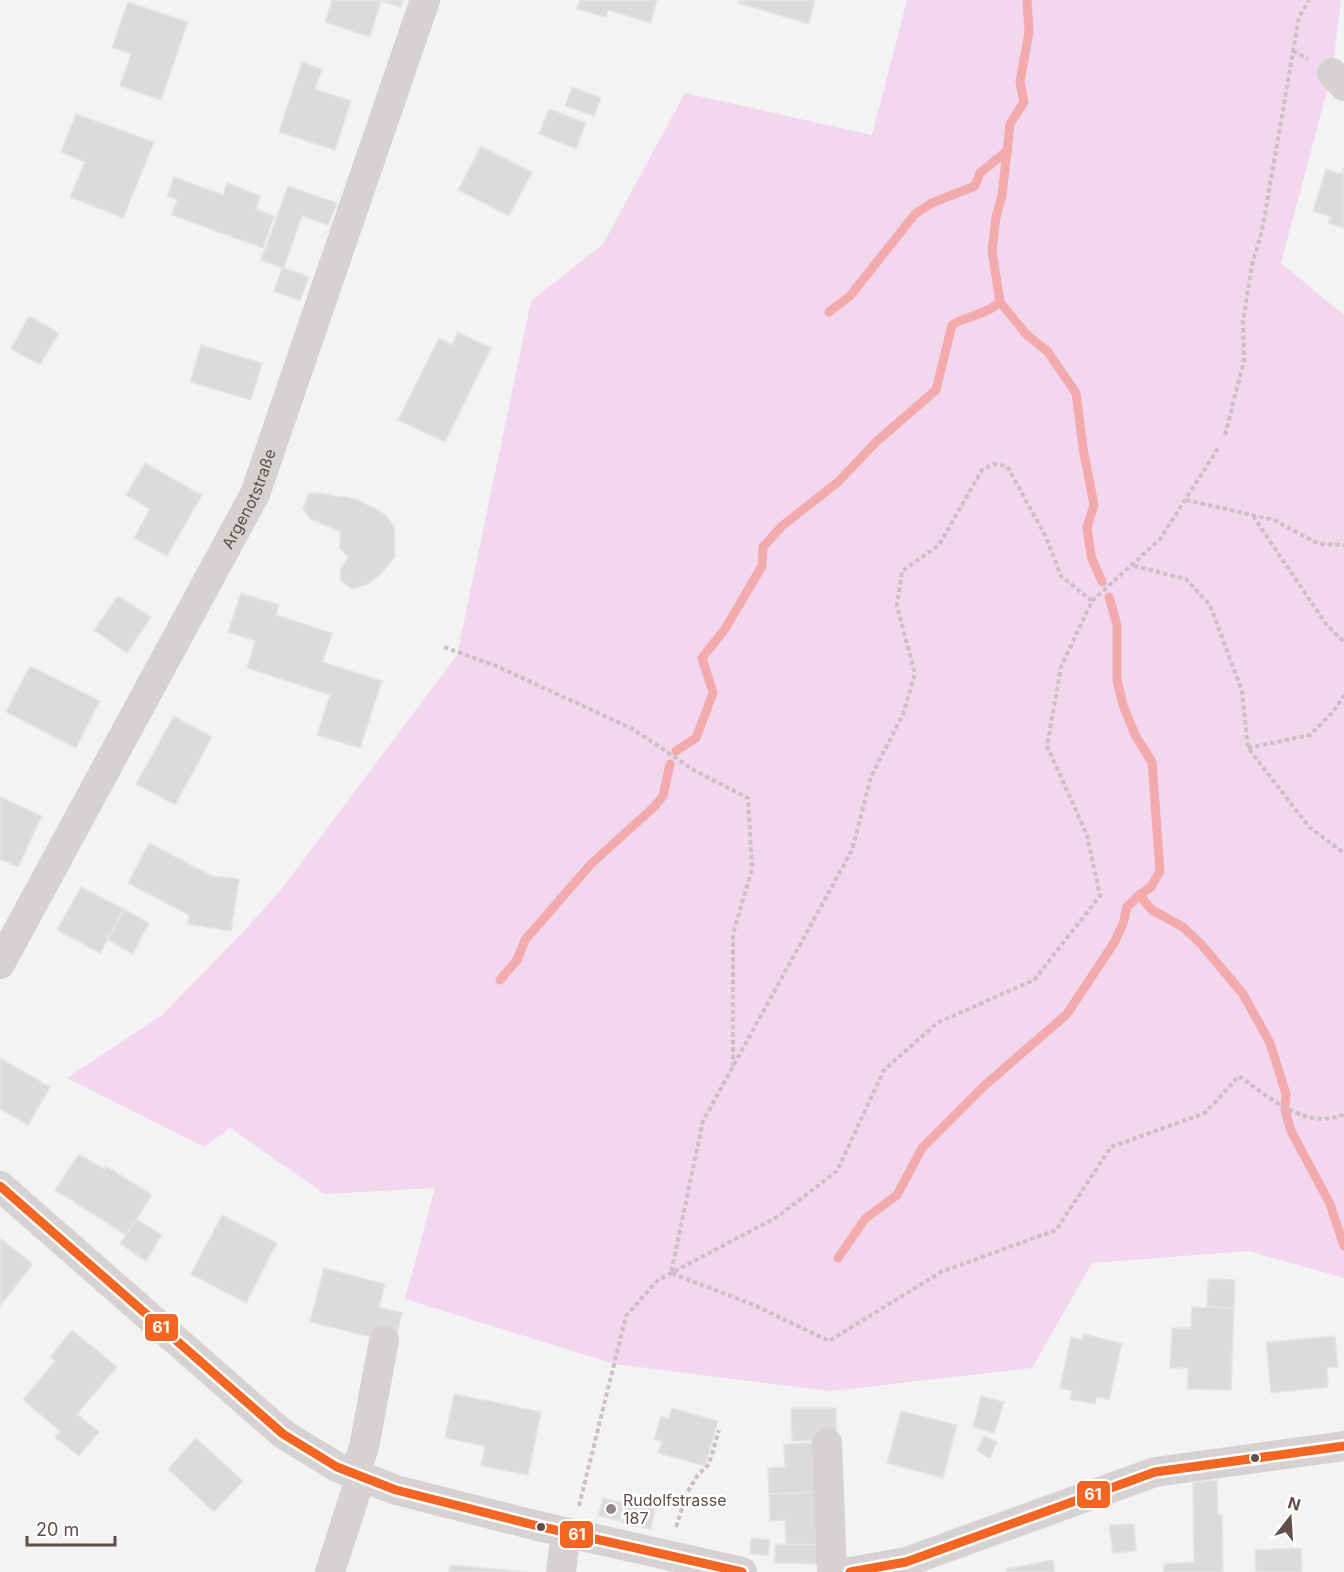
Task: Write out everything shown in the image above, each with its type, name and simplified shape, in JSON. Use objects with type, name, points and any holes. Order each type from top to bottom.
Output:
[{"type":"street","name":"Argenotstraße","points":[[0,964],[255,494],[425,0]]},
{"type":"street","points":[[0,1186],[283,1434],[337,1467],[396,1490],[569,1533],[742,1572]]},
{"type":"street","points":[[330,1572],[358,1475],[384,1341]]},
{"type":"street","points":[[827,1443],[832,1572]]},
{"type":"street","points":[[850,1572],[906,1562],[1155,1472],[1344,1446]]},
{"type":"street","points":[[561,1572],[569,1533]]},
{"type":"path","points":[[1225,435],[1244,361],[1244,321],[1252,265],[1262,231],[1299,17],[1309,0]]},
{"type":"path","points":[[569,1533],[626,1316],[658,1280],[777,1217],[837,1171],[884,1070],[937,1023],[1034,980],[1100,896],[1087,835],[1047,746],[1061,667],[1092,601],[1134,566],[1160,539],[1219,447]]},
{"type":"path","points":[[671,1273],[703,1121],[852,850],[871,777],[903,714],[915,674],[897,606],[902,572],[939,545],[982,470],[994,464],[1007,466],[1046,537],[1061,576],[1092,601]]},
{"type":"path","points":[[1185,500],[1275,520],[1320,543],[1344,545]]},
{"type":"path","points":[[1253,515],[1326,624],[1344,642]]},
{"type":"path","points":[[1134,566],[1186,579],[1210,605],[1242,691],[1248,748],[1309,827],[1344,853]]},
{"type":"path","points":[[444,647],[496,666],[633,729],[694,771],[748,798],[752,869],[733,934],[733,1067]]},
{"type":"path","points":[[1248,748],[1311,735],[1333,712],[1344,695]]},
{"type":"path","points":[[671,1273],[754,1305],[829,1341],[941,1272],[1056,1230],[1110,1147],[1205,1113],[1239,1076],[1285,1110],[1332,1120],[1344,1114]]},
{"type":"path","points":[[671,1557],[682,1504],[697,1476],[709,1464],[719,1430]]},
{"type":"shaded area","points":[[907,0],[1341,0],[1332,73],[1281,263],[1344,315],[1344,1278],[1248,1251],[1092,1263],[1032,1368],[831,1391],[615,1364],[405,1299],[435,1188],[325,1194],[230,1128],[204,1147],[67,1078],[162,1015],[242,933],[280,891],[457,655],[531,301],[603,244],[685,93],[872,135]]},
{"type":"building","points":[[332,0],[403,0],[401,7],[381,1],[370,37],[325,22]]},
{"type":"building","points":[[580,0],[657,0],[651,23],[608,10],[606,17],[577,9]]},
{"type":"building","points":[[739,0],[815,0],[809,24],[738,3]]},
{"type":"building","points":[[128,2],[188,22],[161,100],[120,86],[131,54],[112,47]]},
{"type":"building","points":[[302,62],[322,69],[315,89],[351,101],[335,150],[279,132]]},
{"type":"building","points":[[572,87],[601,98],[594,116],[565,106]]},
{"type":"building","points":[[549,109],[586,123],[576,149],[539,134]]},
{"type":"building","points":[[76,114],[154,142],[123,218],[70,197],[85,162],[61,152]]},
{"type":"building","points":[[481,146],[532,172],[509,216],[458,190]]},
{"type":"building","points":[[1344,166],[1344,228],[1328,223],[1331,217],[1313,211],[1326,169],[1342,174]]},
{"type":"building","points":[[174,177],[223,195],[227,183],[261,196],[256,209],[274,216],[263,248],[172,215],[177,200],[167,196]]},
{"type":"building","points":[[288,186],[337,203],[328,225],[302,216],[284,268],[309,277],[300,301],[274,291],[282,268],[261,260]]},
{"type":"building","points":[[29,316],[59,333],[40,365],[11,349]]},
{"type":"building","points":[[458,332],[491,348],[445,442],[398,420],[439,338],[452,345]]},
{"type":"building","points":[[201,345],[262,363],[251,400],[190,382]]},
{"type":"building","points":[[145,463],[202,495],[167,556],[134,538],[150,509],[126,495]]},
{"type":"building","points":[[318,493],[356,499],[385,514],[394,526],[395,557],[381,574],[368,584],[352,589],[341,581],[340,571],[348,557],[340,549],[340,531],[310,519],[303,509],[308,494]]},
{"type":"building","points":[[241,593],[279,605],[276,615],[332,633],[323,662],[382,681],[360,748],[317,735],[330,695],[247,668],[255,641],[228,632]]},
{"type":"building","points":[[118,596],[151,617],[127,653],[94,630]]},
{"type":"building","points":[[30,666],[100,701],[76,748],[6,712]]},
{"type":"building","points":[[174,716],[212,737],[175,805],[136,784]]},
{"type":"building","points":[[0,797],[42,816],[18,867],[0,859]]},
{"type":"building","points":[[149,843],[212,876],[239,879],[231,931],[188,924],[189,915],[128,883]]},
{"type":"building","points":[[81,887],[124,909],[100,953],[57,930]]},
{"type":"building","points":[[124,909],[149,923],[133,954],[107,939]]},
{"type":"building","points":[[0,1058],[50,1087],[28,1125],[0,1109]]},
{"type":"building","points":[[79,1154],[104,1169],[106,1166],[152,1195],[126,1235],[55,1190]]},
{"type":"building","points":[[222,1215],[277,1243],[246,1303],[191,1274]]},
{"type":"building","points":[[136,1219],[162,1235],[146,1261],[120,1244]]},
{"type":"building","points":[[0,1238],[33,1264],[0,1306]]},
{"type":"building","points":[[324,1268],[385,1284],[379,1307],[402,1313],[395,1343],[310,1322]]},
{"type":"building","points":[[1208,1279],[1235,1280],[1234,1308],[1207,1307]]},
{"type":"building","points":[[1192,1307],[1234,1308],[1231,1390],[1187,1389],[1188,1368],[1170,1368],[1172,1328],[1191,1328]]},
{"type":"building","points":[[72,1330],[117,1367],[77,1414],[99,1432],[79,1456],[55,1437],[60,1431],[23,1400],[55,1361],[50,1357]]},
{"type":"building","points":[[1083,1334],[1122,1343],[1109,1400],[1097,1397],[1095,1404],[1070,1399],[1072,1391],[1060,1388],[1071,1337],[1082,1340]]},
{"type":"building","points":[[1335,1336],[1338,1367],[1327,1368],[1328,1387],[1271,1393],[1266,1342]]},
{"type":"building","points":[[454,1394],[541,1412],[528,1475],[481,1466],[485,1446],[445,1438]]},
{"type":"building","points":[[981,1396],[1004,1402],[994,1433],[973,1427]]},
{"type":"building","points":[[672,1408],[718,1421],[705,1466],[658,1453],[662,1441],[654,1439],[661,1416],[669,1419]]},
{"type":"building","points":[[791,1408],[836,1408],[837,1440],[792,1441]]},
{"type":"building","points":[[901,1411],[957,1425],[943,1478],[887,1463]]},
{"type":"building","points":[[984,1436],[997,1442],[990,1458],[977,1451]]},
{"type":"building","points":[[196,1438],[243,1481],[214,1512],[168,1469]]},
{"type":"building","points":[[816,1443],[818,1492],[769,1494],[768,1468],[785,1467],[784,1444]]},
{"type":"building","points":[[1217,1480],[1218,1515],[1222,1515],[1223,1572],[1164,1572],[1164,1564],[1194,1562],[1193,1483]]},
{"type":"building","points":[[818,1492],[821,1545],[786,1544],[785,1520],[770,1521],[769,1494]]},
{"type":"building","points":[[628,1494],[657,1500],[651,1529],[622,1523]]},
{"type":"building","name":"Rudolfstrasse 187","points":[[603,1498],[624,1503],[620,1521],[598,1516]]},
{"type":"building","points":[[1134,1524],[1136,1551],[1113,1553],[1109,1525]]},
{"type":"building","points":[[751,1538],[770,1540],[768,1556],[750,1554]]},
{"type":"building","points":[[775,1544],[821,1545],[821,1564],[775,1563]]},
{"type":"building","points":[[1301,1548],[1302,1572],[1256,1572],[1255,1550]]},
{"type":"building","points":[[1053,1560],[1055,1572],[1007,1572],[1006,1569]]},
{"type":"building","points":[[450,1565],[528,1572],[449,1572]]},
{"type":"waterway","points":[[1027,0],[1029,32],[1020,82],[1024,102],[1010,124],[1002,196],[996,217],[992,251],[1000,302],[1027,335],[1048,352],[1076,393],[1083,448],[1094,505],[1087,527],[1091,556],[1102,582]]},
{"type":"waterway","points":[[829,312],[850,296],[915,214],[932,203],[975,186],[980,173],[1008,150]]},
{"type":"waterway","points":[[676,751],[696,738],[713,693],[702,658],[725,629],[762,566],[763,547],[782,526],[838,482],[877,441],[936,390],[952,325],[990,309],[1000,302]]},
{"type":"waterway","points":[[1109,597],[1117,625],[1117,680],[1123,705],[1135,735],[1152,762],[1160,871],[1151,887],[1139,895],[1152,910],[1183,927],[1201,944],[1243,994],[1270,1043],[1286,1094],[1285,1110],[1291,1131],[1330,1204],[1344,1246]]},
{"type":"waterway","points":[[500,980],[517,960],[525,940],[591,864],[654,807],[663,796],[670,764]]},
{"type":"waterway","points":[[838,1258],[865,1219],[897,1195],[922,1148],[983,1087],[1067,1014],[1114,943],[1123,924],[1127,907],[1139,895]]},
{"type":"transit line","name":"61","points":[[0,1186],[283,1434],[337,1467],[396,1490],[538,1526],[742,1572]]},
{"type":"transit line","name":"61","points":[[850,1572],[906,1562],[1155,1472],[1344,1446]]},
{"type":"place","name":"Rudolfstrasse 187","points":[[611,1509]]}]
